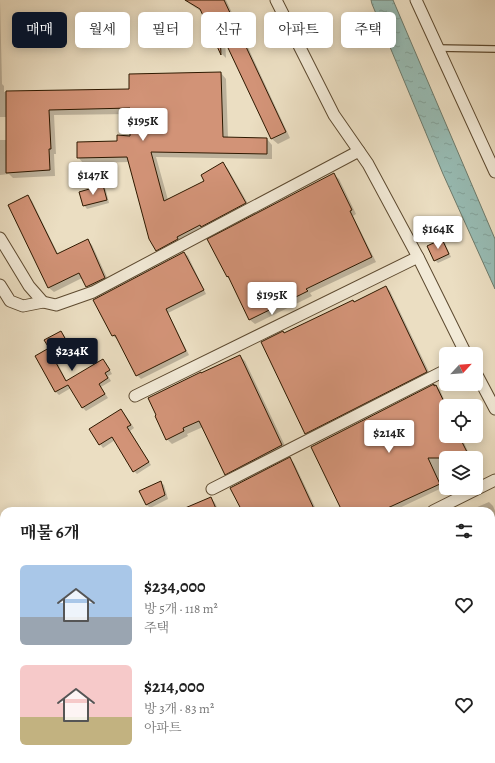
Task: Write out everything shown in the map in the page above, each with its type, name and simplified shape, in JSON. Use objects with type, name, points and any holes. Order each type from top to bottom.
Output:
[{"type":"street","points":[[276,0],[334,115],[368,164],[418,257],[463,347]]},
{"type":"street","points":[[416,0],[495,172]]},
{"type":"street","points":[[0,285],[10,301],[23,306],[43,302],[56,305],[92,292],[359,151]]},
{"type":"street","points":[[0,238],[29,286],[43,302]]},
{"type":"street","points":[[135,396],[418,257]]},
{"type":"street","points":[[212,488],[439,374]]},
{"type":"street","points":[[483,386],[495,409]]},
{"type":"street","points":[[440,507],[495,480]]},
{"type":"lane","points":[[438,48],[495,49]]},
{"type":"water","points":[[371,0],[393,0],[495,239],[495,289],[443,174],[390,48],[396,48],[396,12],[375,12]]},
{"type":"building","points":[[185,0],[224,0],[230,12],[201,12],[200,9]]},
{"type":"building","points":[[218,48],[221,48],[221,55]]},
{"type":"building","points":[[228,48],[247,48],[286,132],[271,139]]},
{"type":"building","points":[[221,72],[223,137],[267,138],[267,154],[151,152],[164,201],[204,181],[201,175],[223,162],[246,203],[201,227],[200,225],[177,237],[178,239],[156,251],[149,239],[127,157],[77,158],[77,142],[117,141],[117,135],[130,136],[130,108],[49,110],[51,149],[49,149],[50,170],[6,173],[6,91],[129,89],[129,74]]},
{"type":"building","points":[[334,173],[372,257],[306,289],[308,291],[249,320],[228,276],[227,277],[207,239]]},
{"type":"building","points":[[103,185],[107,200],[83,206],[79,192]]},
{"type":"building","points":[[28,195],[57,254],[88,239],[105,278],[86,287],[79,273],[48,288],[8,205]]},
{"type":"building","points":[[442,239],[449,254],[434,261],[427,246]]},
{"type":"building","points":[[184,252],[204,290],[166,309],[186,351],[136,376],[115,335],[112,336],[93,300]]},
{"type":"building","points":[[386,286],[427,372],[305,434],[261,342],[283,331],[284,333],[353,300],[354,302]]},
{"type":"building","points":[[61,331],[72,351],[55,361],[66,381],[103,359],[110,370],[105,373],[108,378],[99,384],[105,394],[82,408],[68,385],[55,392],[35,356],[49,348],[44,340]]},
{"type":"building","points":[[240,355],[282,445],[225,475],[199,421],[183,428],[184,431],[166,440],[148,398]]},
{"type":"building","points":[[434,384],[434,386],[436,385],[443,399],[439,399],[439,443],[462,443],[466,451],[439,451],[439,458],[428,458],[439,484],[390,507],[340,507],[311,447]]},
{"type":"building","points":[[121,409],[131,425],[127,427],[149,462],[133,472],[112,437],[99,445],[89,429]]},
{"type":"building","points":[[290,457],[313,507],[240,507],[230,488]]},
{"type":"building","points":[[161,481],[165,495],[146,505],[139,491]]},
{"type":"building","points":[[211,497],[215,507],[187,507]]}]
